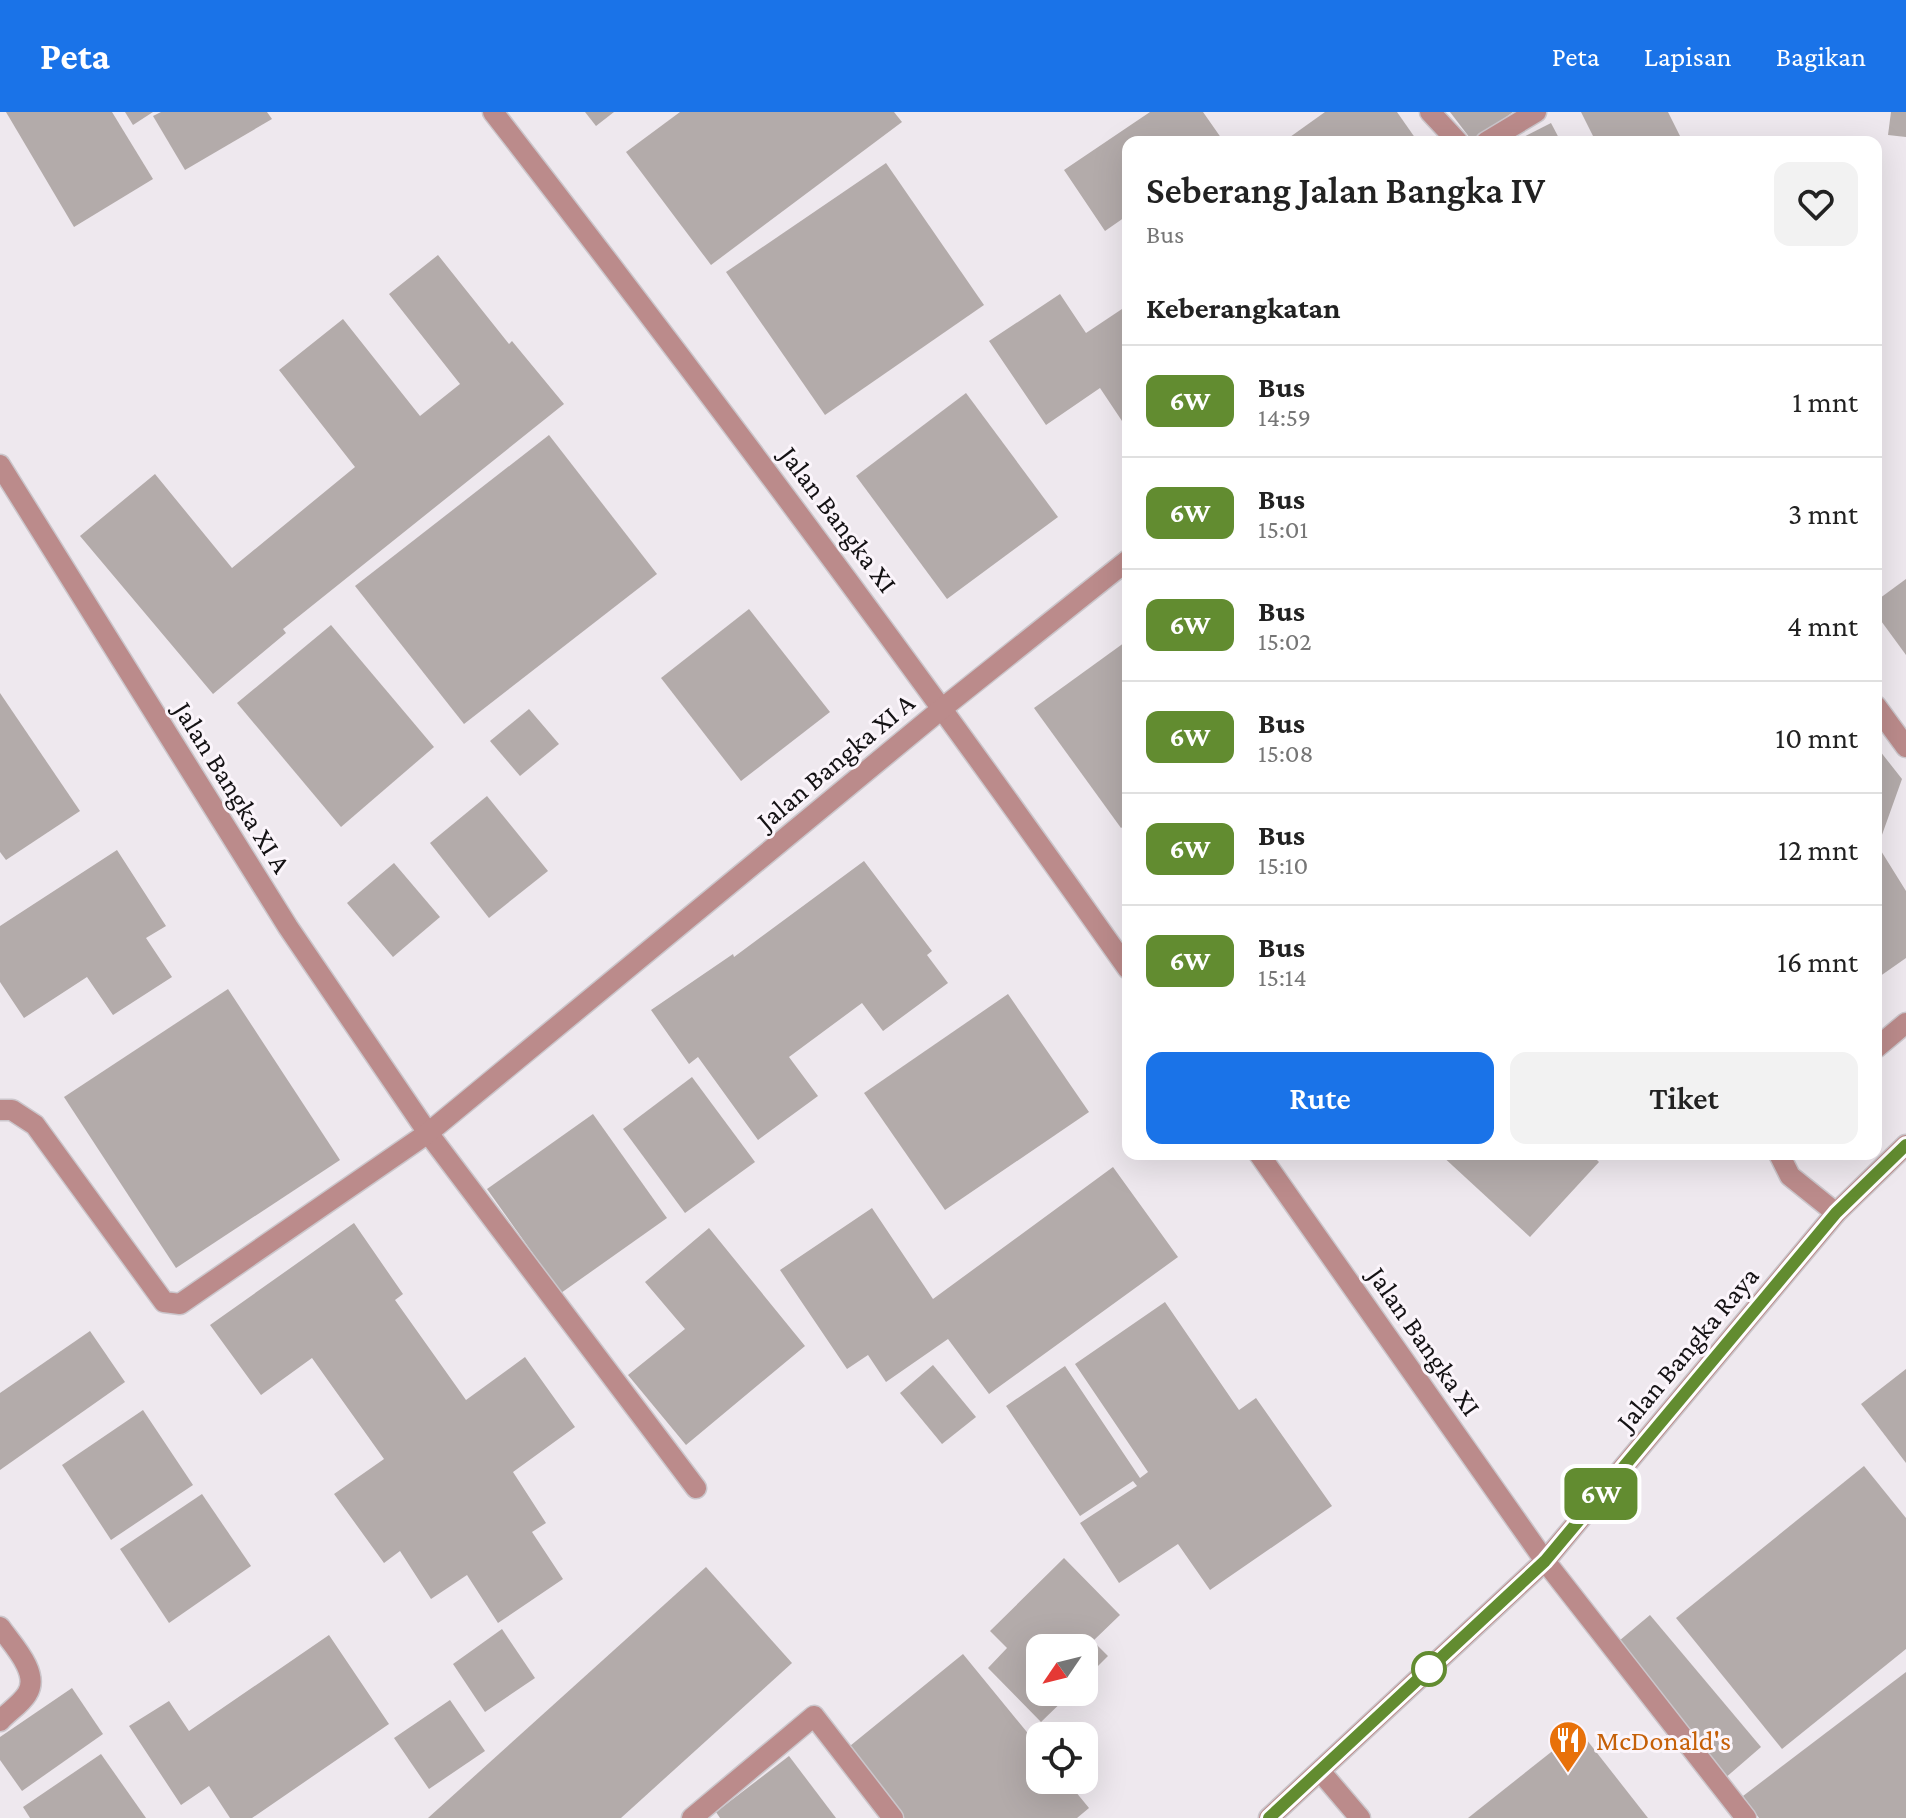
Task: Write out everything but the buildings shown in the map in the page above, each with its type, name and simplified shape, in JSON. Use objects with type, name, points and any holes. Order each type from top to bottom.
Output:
[{"type":"street","name":"Jalan Bangka XI","points":[[493,112],[716,400],[944,707],[1122,960]]},
{"type":"street","points":[[1430,112],[1452,136]]},
{"type":"street","points":[[1496,136],[1536,112]]},
{"type":"street","name":"Jalan Bangka XI A","points":[[0,465],[288,927],[428,1133]]},
{"type":"street","name":"Jalan Bangka XI A","points":[[0,1110],[12,1110],[35,1125],[164,1302],[180,1304],[428,1133],[944,707],[1122,565]]},
{"type":"street","points":[[1882,714],[1906,747]]},
{"type":"street","points":[[1882,1043],[1906,1023]]},
{"type":"street","points":[[428,1133],[696,1488]]},
{"type":"street","name":"Jalan Bangka Raya","points":[[1269,1818],[1545,1561],[1836,1213],[1906,1145]]},
{"type":"street","name":"Jalan Bangka XI","points":[[1263,1160],[1545,1561],[1746,1818]]},
{"type":"street","points":[[1782,1160],[1790,1176],[1836,1213]]},
{"type":"street","points":[[0,1627],[29,1670],[31,1684],[27,1694],[0,1721]]},
{"type":"street","points":[[692,1818],[814,1716],[893,1818]]},
{"type":"street","points":[[1320,1771],[1360,1818]]},
{"type":"bus line","name":"6W","points":[[1269,1818],[1545,1561],[1836,1213],[1906,1145]]},
{"type":"place","name":"McDonald's","points":[[1568,1774]]}]
